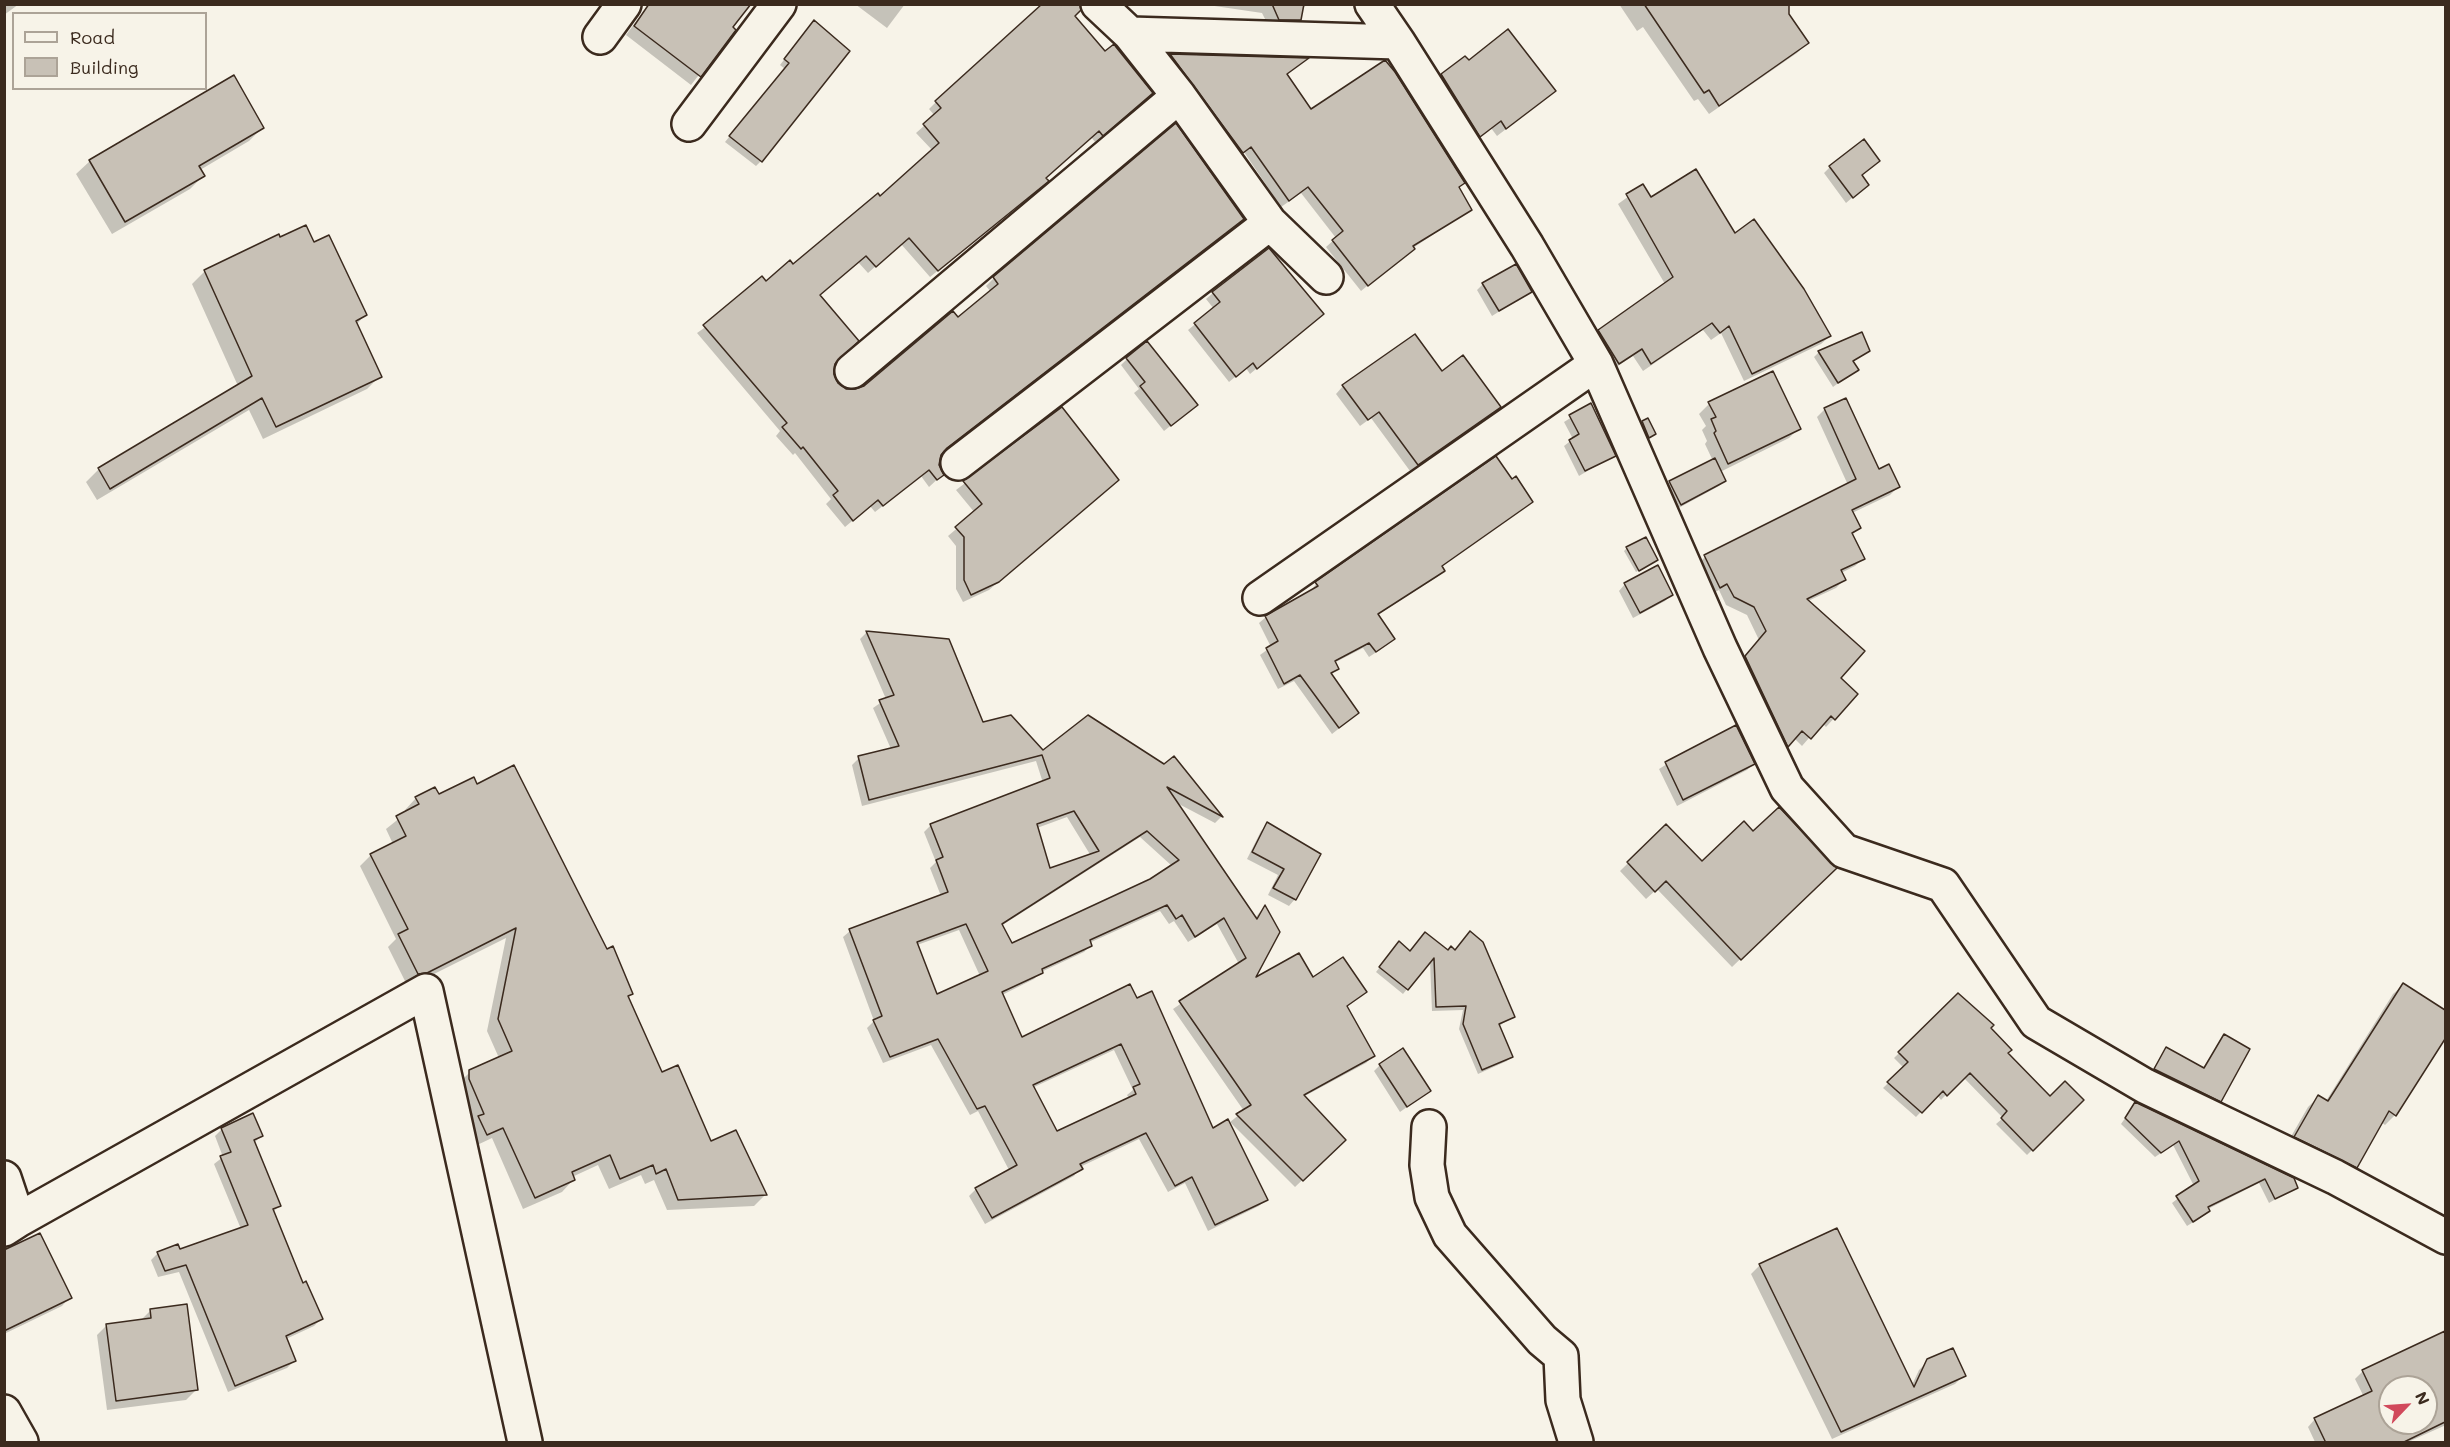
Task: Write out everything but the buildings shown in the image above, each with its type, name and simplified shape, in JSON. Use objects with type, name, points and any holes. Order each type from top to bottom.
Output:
[{"type":"street","points":[[600,37],[624,4]]},
{"type":"street","points":[[689,124],[779,4]]},
{"type":"street","points":[[1098,4],[1130,34],[1179,96],[1270,223],[1326,277]]},
{"type":"street","points":[[1372,4],[1527,246],[1596,364],[1720,648],[1787,788],[1844,851],[1943,885],[2036,1023],[2145,1086],[2335,1177],[2445,1237]]},
{"type":"street","points":[[1130,34],[1398,42]]},
{"type":"street","points":[[852,371],[1179,96]]},
{"type":"street","points":[[958,463],[1270,223]]},
{"type":"street","points":[[1260,597],[1596,364]]},
{"type":"street","points":[[4,1178],[11,1224],[426,991],[525,1443]]},
{"type":"street","points":[[1429,1126],[1427,1165],[1432,1197],[1450,1235],[1542,1340],[1561,1356],[1563,1400],[1576,1443]]},
{"type":"street","points":[[4,1412],[21,1443]]}]
